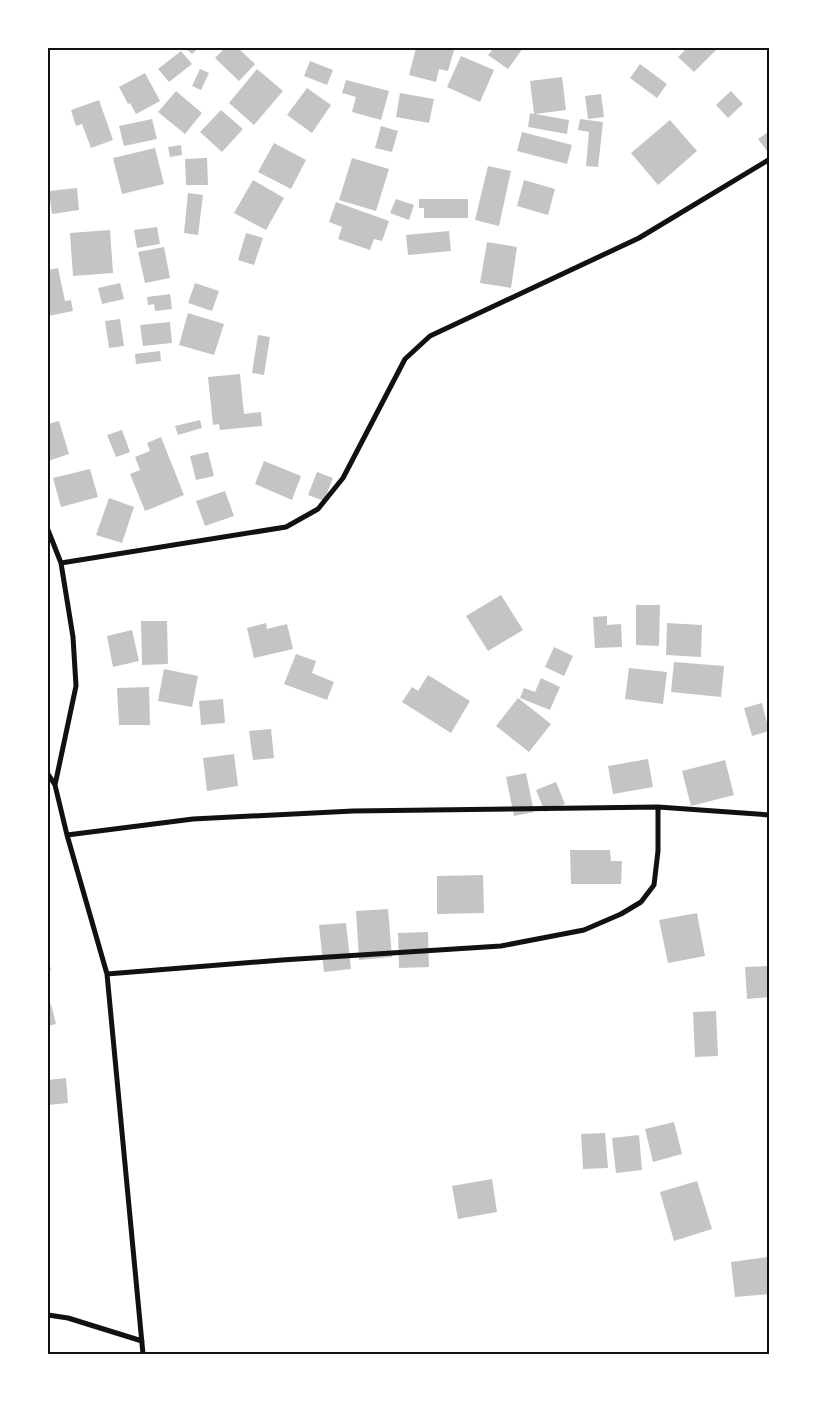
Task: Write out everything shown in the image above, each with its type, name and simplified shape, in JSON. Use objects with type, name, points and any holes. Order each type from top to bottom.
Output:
[{"type":"street","points":[[61,563],[286,527],[318,509],[343,478],[405,359],[430,336],[638,238],[770,159]]},
{"type":"street","points":[[48,530],[61,563],[73,637],[76,686],[55,785]]},
{"type":"street","points":[[48,774],[55,785],[107,974],[143,1354]]},
{"type":"street","points":[[67,834],[193,819],[353,810],[658,808],[770,815]]},
{"type":"street","points":[[107,974],[282,960],[501,946],[584,930],[621,914],[641,902],[654,885],[658,851],[658,808]]},
{"type":"street","points":[[48,1316],[68,1318],[142,1341]]},
{"type":"building","points":[[185,48],[198,48],[192,54]]},
{"type":"building","points":[[225,48],[238,48],[255,64],[239,81],[215,58]]},
{"type":"building","points":[[416,48],[454,50],[448,71],[439,69],[436,82],[409,75]]},
{"type":"building","points":[[494,48],[523,48],[508,69],[488,55]]},
{"type":"building","points":[[687,48],[718,48],[694,72],[678,57]]},
{"type":"building","points":[[181,51],[192,64],[169,82],[158,69]]},
{"type":"building","points":[[461,56],[494,70],[480,102],[447,87]]},
{"type":"building","points":[[310,61],[333,70],[327,85],[304,76]]},
{"type":"building","points":[[640,64],[667,84],[657,98],[630,78]]},
{"type":"building","points":[[200,69],[209,73],[201,90],[192,86]]},
{"type":"building","points":[[257,69],[283,91],[254,125],[229,103]]},
{"type":"building","points":[[145,73],[160,101],[136,114],[119,87]]},
{"type":"building","points":[[562,77],[566,110],[535,114],[569,120],[567,134],[528,127],[530,113],[534,114],[530,81]]},
{"type":"building","points":[[346,80],[389,91],[381,120],[352,112],[356,97],[342,93]]},
{"type":"building","points":[[307,88],[331,105],[312,133],[287,115]]},
{"type":"building","points":[[176,91],[202,113],[185,134],[158,112]]},
{"type":"building","points":[[731,91],[743,104],[728,118],[716,105]]},
{"type":"building","points":[[400,93],[434,99],[429,123],[396,117]]},
{"type":"building","points":[[601,94],[604,117],[588,119],[585,96]]},
{"type":"building","points":[[99,100],[113,140],[91,148],[82,124],[76,126],[71,110]]},
{"type":"building","points":[[221,110],[243,129],[222,152],[200,132]]},
{"type":"building","points":[[152,119],[157,139],[124,146],[119,126]]},
{"type":"building","points":[[580,119],[603,122],[598,167],[586,166],[589,132],[578,130]]},
{"type":"building","points":[[670,120],[697,151],[658,185],[631,153]]},
{"type":"building","points":[[381,126],[398,131],[392,152],[375,148]]},
{"type":"building","points":[[770,131],[770,155],[758,139]]},
{"type":"building","points":[[522,132],[572,145],[567,164],[517,151]]},
{"type":"building","points":[[274,143],[306,160],[291,189],[258,172]]},
{"type":"building","points":[[181,145],[182,155],[170,157],[168,147]]},
{"type":"building","points":[[155,148],[164,184],[122,194],[113,158]]},
{"type":"building","points":[[207,158],[208,185],[186,185],[185,159]]},
{"type":"building","points":[[352,158],[389,169],[376,211],[339,200]]},
{"type":"building","points":[[488,166],[511,171],[499,226],[475,220]]},
{"type":"building","points":[[253,180],[284,198],[266,230],[234,213]]},
{"type":"building","points":[[524,180],[555,189],[548,215],[517,206]]},
{"type":"building","points":[[77,188],[79,210],[52,214],[49,191]]},
{"type":"building","points":[[188,193],[203,195],[198,235],[184,233]]},
{"type":"building","points":[[396,199],[414,205],[409,220],[390,213]]},
{"type":"building","points":[[419,199],[468,199],[468,218],[424,218],[424,208],[419,208]]},
{"type":"building","points":[[336,202],[389,221],[382,241],[374,239],[370,250],[338,239],[342,227],[329,222]]},
{"type":"building","points":[[157,227],[160,244],[137,248],[134,230]]},
{"type":"building","points":[[110,230],[113,273],[73,276],[70,233]]},
{"type":"building","points":[[449,231],[451,251],[408,255],[406,235]]},
{"type":"building","points":[[246,233],[263,238],[254,265],[238,260]]},
{"type":"building","points":[[487,242],[517,247],[511,288],[480,283]]},
{"type":"building","points":[[164,247],[170,278],[145,283],[138,252]]},
{"type":"building","points":[[58,268],[65,301],[71,300],[73,311],[48,316],[48,270]]},
{"type":"building","points":[[120,283],[124,299],[102,304],[98,288]]},
{"type":"building","points":[[195,283],[219,291],[212,311],[188,303]]},
{"type":"building","points":[[170,294],[172,309],[155,311],[154,304],[148,305],[147,297]]},
{"type":"building","points":[[188,313],[224,324],[214,355],[179,345]]},
{"type":"building","points":[[120,319],[124,346],[109,348],[105,321]]},
{"type":"building","points":[[170,322],[172,343],[143,346],[140,325]]},
{"type":"building","points":[[258,335],[270,337],[264,375],[252,373]]},
{"type":"building","points":[[160,351],[161,361],[136,364],[135,354]]},
{"type":"building","points":[[240,374],[244,414],[261,412],[262,426],[220,430],[219,424],[213,425],[208,377]]},
{"type":"building","points":[[200,420],[202,428],[178,435],[175,426]]},
{"type":"building","points":[[59,421],[69,454],[48,461],[48,424]]},
{"type":"building","points":[[122,430],[130,452],[116,457],[107,435]]},
{"type":"building","points":[[161,437],[184,495],[145,511],[130,474],[140,470],[135,457],[150,451],[147,443]]},
{"type":"building","points":[[208,452],[214,476],[196,480],[190,456]]},
{"type":"building","points":[[264,461],[301,476],[292,500],[255,484]]},
{"type":"building","points":[[90,469],[98,497],[61,507],[53,478]]},
{"type":"building","points":[[317,472],[333,478],[324,501],[308,495]]},
{"type":"building","points":[[225,491],[234,516],[205,526],[196,501]]},
{"type":"building","points":[[109,498],[134,507],[122,543],[96,535]]},
{"type":"building","points":[[501,595],[523,630],[488,651],[466,616]]},
{"type":"building","points":[[636,605],[660,605],[659,646],[636,645]]},
{"type":"building","points":[[607,616],[607,625],[621,624],[622,647],[595,648],[593,617]]},
{"type":"building","points":[[141,621],[167,621],[168,664],[142,665]]},
{"type":"building","points":[[266,623],[267,629],[287,624],[293,649],[254,658],[247,628]]},
{"type":"building","points":[[667,623],[702,625],[701,657],[666,655]]},
{"type":"building","points":[[132,630],[139,661],[113,667],[107,636]]},
{"type":"building","points":[[554,647],[573,656],[564,676],[545,667]]},
{"type":"building","points":[[296,654],[316,661],[312,673],[334,682],[327,700],[284,684]]},
{"type":"building","points":[[674,662],[724,666],[721,697],[671,692]]},
{"type":"building","points":[[629,668],[667,672],[663,704],[625,699]]},
{"type":"building","points":[[164,669],[198,676],[192,707],[158,701]]},
{"type":"building","points":[[428,675],[470,701],[451,733],[402,702],[412,687],[418,691]]},
{"type":"building","points":[[541,678],[560,687],[550,710],[520,698],[524,688],[535,692]]},
{"type":"building","points":[[149,687],[150,725],[119,725],[117,688]]},
{"type":"building","points":[[518,698],[551,724],[529,752],[496,726]]},
{"type":"building","points":[[223,699],[225,723],[201,725],[199,701]]},
{"type":"building","points":[[762,703],[769,731],[752,736],[744,708]]},
{"type":"building","points":[[271,729],[274,758],[253,760],[249,731]]},
{"type":"building","points":[[234,754],[238,786],[207,791],[203,758]]},
{"type":"building","points":[[648,759],[653,787],[613,794],[608,766]]},
{"type":"building","points":[[725,760],[734,795],[691,806],[682,771]]},
{"type":"building","points":[[526,773],[534,812],[514,816],[506,777]]},
{"type":"building","points":[[556,782],[565,804],[545,812],[536,790]]},
{"type":"building","points":[[570,850],[610,850],[611,861],[622,861],[621,884],[571,884]]},
{"type":"building","points":[[483,875],[484,913],[437,914],[437,876]]},
{"type":"building","points":[[388,909],[392,957],[359,960],[356,911]]},
{"type":"building","points":[[697,913],[705,956],[668,963],[659,920]]},
{"type":"building","points":[[346,923],[351,969],[324,972],[319,925]]},
{"type":"building","points":[[428,932],[429,967],[399,968],[398,933]]},
{"type":"building","points":[[48,956],[51,970],[48,971]]},
{"type":"building","points":[[770,966],[770,997],[747,999],[745,967]]},
{"type":"building","points":[[51,1004],[56,1024],[48,1026],[48,1005]]},
{"type":"building","points":[[716,1011],[718,1056],[695,1057],[693,1012]]},
{"type":"building","points":[[66,1078],[68,1103],[48,1105],[48,1080]]},
{"type":"building","points":[[674,1122],[682,1154],[653,1162],[645,1129]]},
{"type":"building","points":[[605,1133],[608,1168],[583,1169],[581,1134]]},
{"type":"building","points":[[639,1135],[642,1170],[616,1173],[612,1138]]},
{"type":"building","points":[[492,1179],[497,1212],[458,1219],[452,1186]]},
{"type":"building","points":[[697,1181],[712,1229],[674,1241],[660,1192]]},
{"type":"building","points":[[768,1257],[770,1294],[735,1297],[731,1262]]}]
